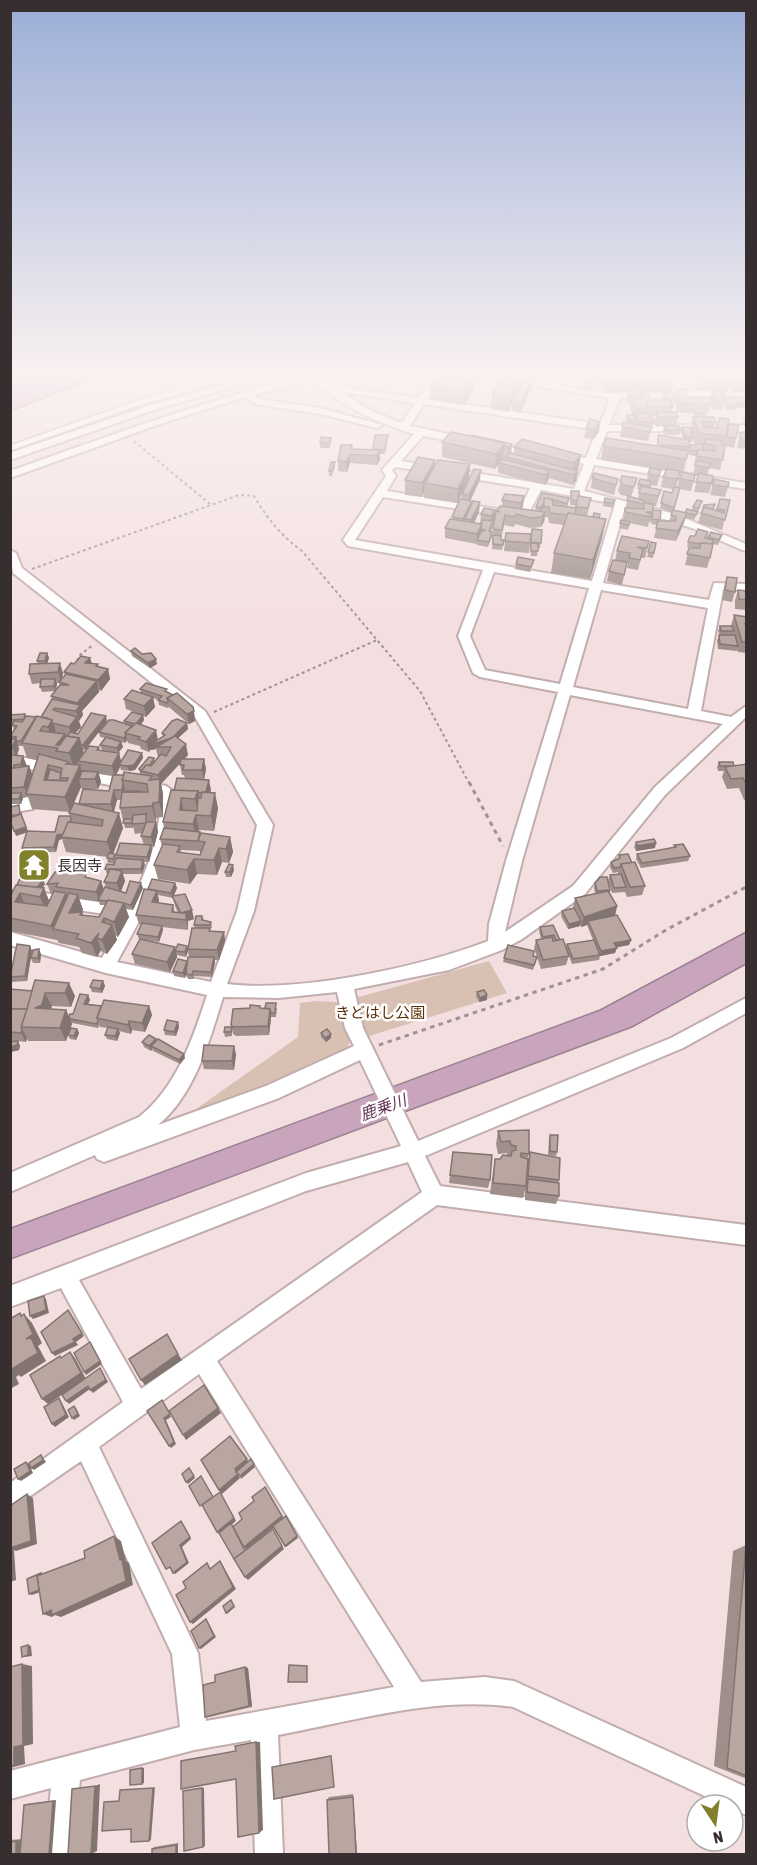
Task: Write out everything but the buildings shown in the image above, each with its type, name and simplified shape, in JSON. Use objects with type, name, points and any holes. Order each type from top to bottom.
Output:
[{"type":"street","points":[[10,475],[50,460]]},
{"type":"street","points":[[395,460],[387,470],[391,476],[349,540],[352,544],[714,605]]},
{"type":"street","points":[[579,460],[747,486]]},
{"type":"street","points":[[578,492],[590,462]]},
{"type":"street","points":[[392,463],[578,492],[621,502],[706,528],[747,548]]},
{"type":"street","points":[[380,494],[516,516],[524,512],[537,486]]},
{"type":"street","points":[[496,945],[497,924],[621,502]]},
{"type":"street","points":[[10,553],[15,574],[104,639],[202,717],[265,825],[238,936],[192,1059],[160,1113],[146,1123],[32,1175]]},
{"type":"street","points":[[490,567],[464,636],[477,670],[484,675],[735,722]]},
{"type":"street","points":[[694,714],[718,586],[747,587]]},
{"type":"street","points":[[10,938],[106,966],[218,990],[279,991],[344,984],[449,963],[496,945],[579,890],[660,791],[747,710]]},
{"type":"street","points":[[10,760],[166,791],[167,817],[148,881],[135,912],[106,966]]},
{"type":"street","points":[[10,808],[28,805],[41,765]]},
{"type":"street","points":[[10,916],[19,898],[24,896],[135,912]]},
{"type":"street","points":[[344,984],[354,1028],[434,1195]]},
{"type":"street","points":[[10,1297],[306,1182],[410,1146],[676,1043],[747,1005]]},
{"type":"street","points":[[10,1183],[90,1158],[368,1055]]},
{"type":"street","points":[[10,1498],[202,1358],[434,1195],[747,1235]]},
{"type":"street","points":[[65,1275],[137,1405]]},
{"type":"street","points":[[202,1358],[415,1696]]},
{"type":"street","points":[[85,1444],[185,1653],[194,1737]]},
{"type":"street","points":[[10,1785],[194,1737],[415,1696],[485,1690],[514,1694],[747,1801]]},
{"type":"street","points":[[264,1724],[269,1854]]},
{"type":"street","points":[[58,1854],[67,1770]]},
{"type":"path","points":[[157,460],[211,505]]},
{"type":"path","points":[[15,574],[239,495],[254,496],[269,520],[289,542],[302,551],[424,697],[505,850]]},
{"type":"path","points":[[70,670],[80,655],[104,639]]},
{"type":"path","points":[[202,717],[377,640]]},
{"type":"path","points":[[368,1055],[603,969],[666,930],[747,887]]},
{"type":"green space","name":"きどはし公園","points":[[489,961],[507,993],[366,1037],[355,998]]},
{"type":"green space","name":"きどはし公園","points":[[337,1002],[350,1040],[347,1050],[274,1086],[194,1115],[192,1112],[298,1037],[300,1003]]},
{"type":"water","name":"鹿乗川","points":[[746,932],[746,964],[632,1027],[11,1259],[11,1228],[600,1010]]},
{"type":"place","name":"長因寺","points":[[34,865]]}]
